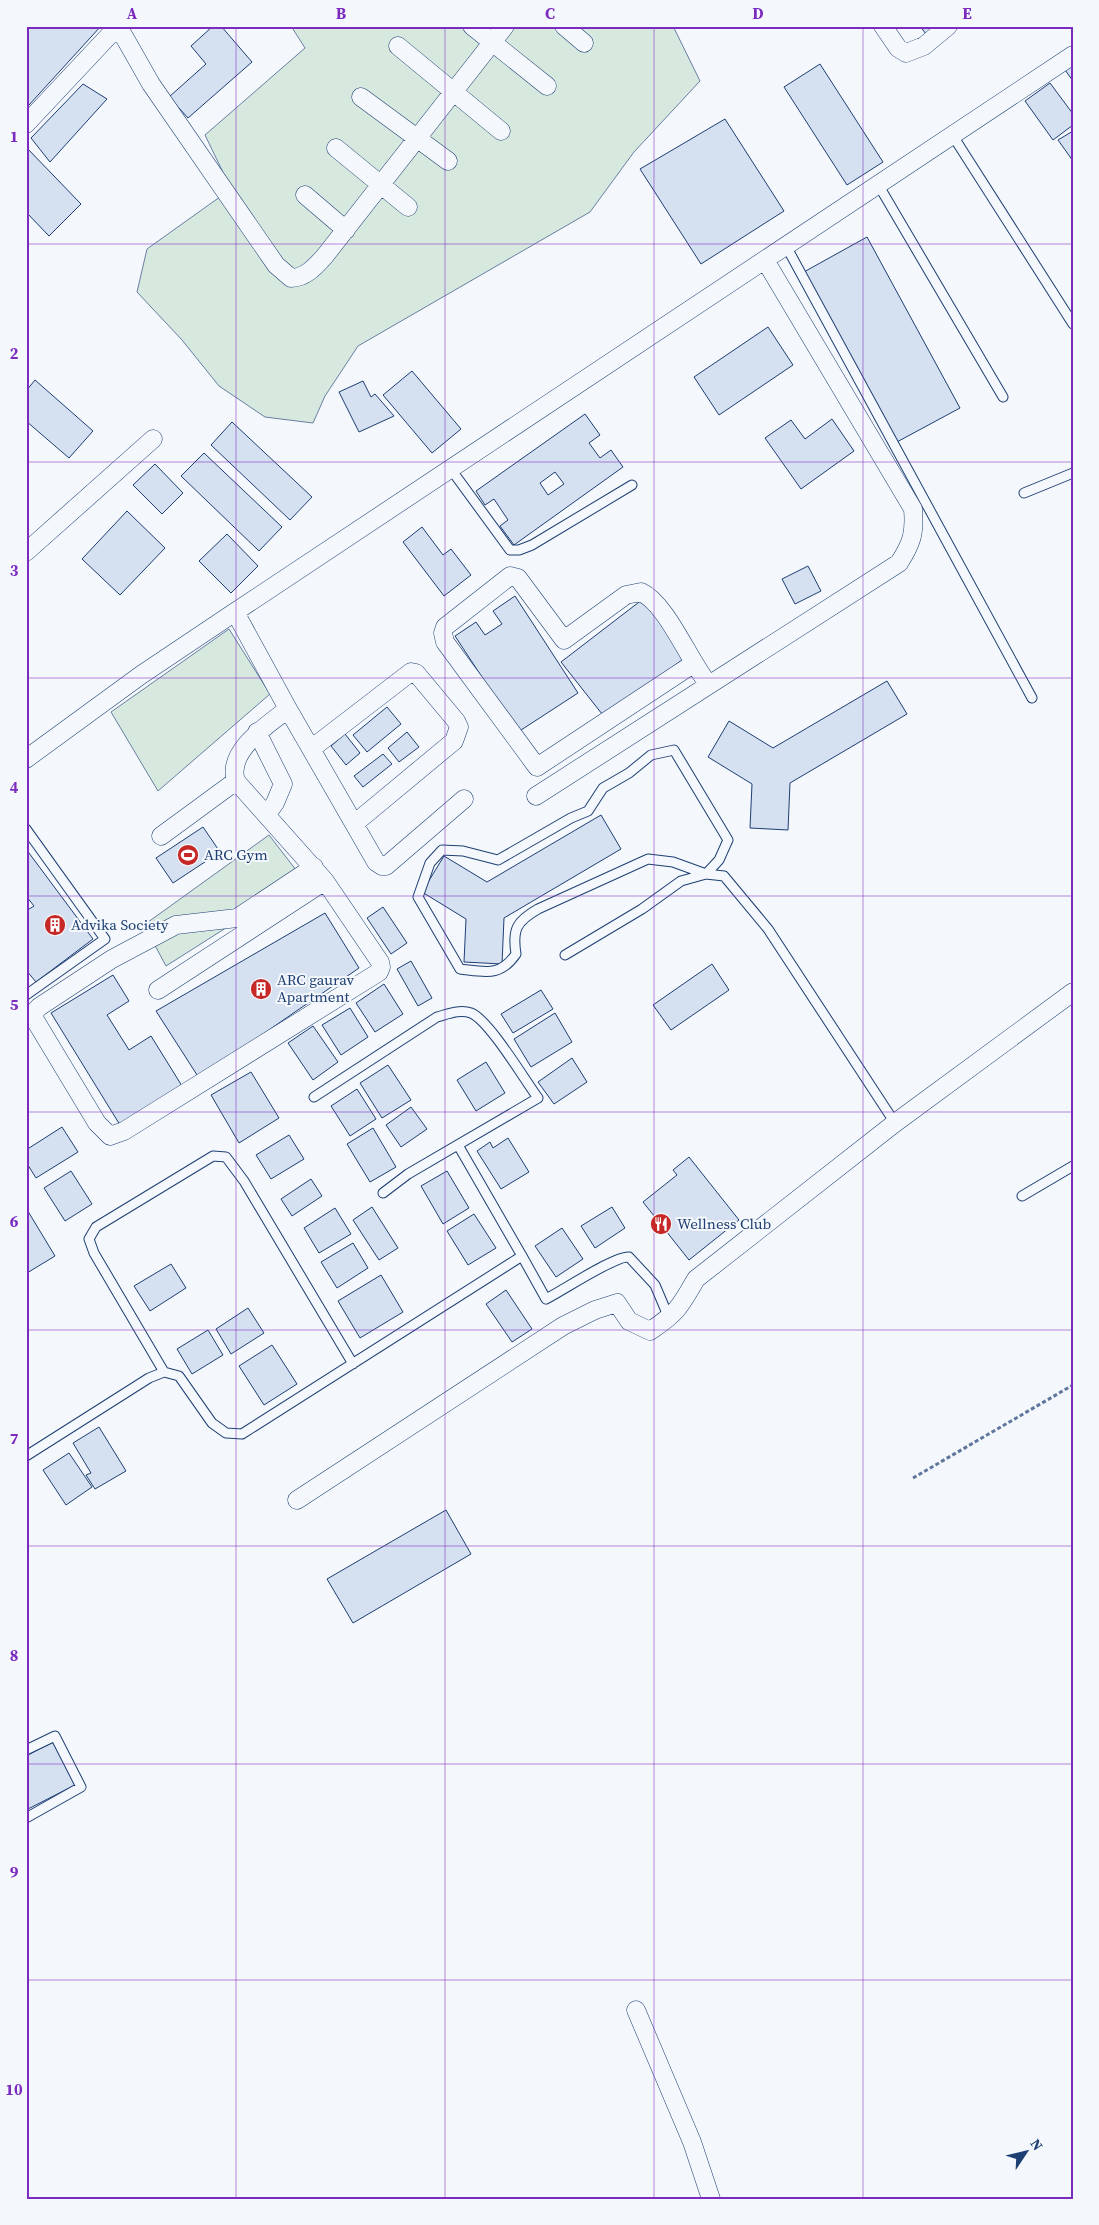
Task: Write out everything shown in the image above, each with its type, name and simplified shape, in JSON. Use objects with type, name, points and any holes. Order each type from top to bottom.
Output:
[{"type":"street","points":[[26,124],[118,26],[151,84],[284,274],[291,278],[297,278],[307,274],[315,267],[346,230],[505,26]]},
{"type":"street","points":[[472,26],[547,86]]},
{"type":"street","points":[[564,26],[584,43]]},
{"type":"street","points":[[883,26],[898,48],[906,54],[924,46],[948,26]]},
{"type":"street","points":[[398,46],[501,131]]},
{"type":"street","points":[[26,758],[142,675],[235,612],[879,186],[1073,55]]},
{"type":"street","points":[[361,97],[448,161]]},
{"type":"street","points":[[336,148],[408,207]]},
{"type":"street","points":[[305,195],[346,230]]},
{"type":"street","points":[[536,796],[899,564],[910,546],[914,527],[913,509],[765,260]]},
{"type":"street","points":[[26,552],[153,439]]},
{"type":"street","points":[[693,664],[537,767],[445,642],[443,633],[445,628],[510,576],[518,578],[564,640],[626,595],[641,592],[650,596],[693,664],[710,685]]},
{"type":"street","points":[[235,612],[376,862],[386,866],[464,799]]},
{"type":"street","points":[[311,749],[411,672],[416,673],[456,721],[459,727],[454,741],[354,824]]},
{"type":"street","points":[[288,709],[257,732],[234,764],[233,772],[236,782],[267,814],[314,867],[325,881],[380,962],[379,972],[124,1131],[110,1136],[97,1123],[32,1015],[39,1007],[112,959],[176,925],[237,918],[314,867]]},
{"type":"street","points":[[257,732],[283,784],[275,803],[267,814]]},
{"type":"street","points":[[161,836],[236,782]]},
{"type":"street","points":[[158,990],[325,881]]},
{"type":"street","points":[[297,1500],[563,1326],[595,1310],[617,1303],[630,1321],[650,1331],[680,1308],[696,1279],[895,1124],[1073,992]]},
{"type":"street","points":[[636,2010],[692,2142],[710,2199]]},
{"type":"lane","points":[[953,136],[1073,324]]},
{"type":"lane","points":[[879,186],[1003,397]]},
{"type":"lane","points":[[786,246],[1032,698]]},
{"type":"lane","points":[[450,468],[510,550],[519,550],[532,545],[632,485]]},
{"type":"lane","points":[[1024,494],[1073,473]]},
{"type":"lane","points":[[565,955],[642,909],[681,881],[706,874],[719,860],[728,840],[674,750],[651,755],[630,773],[603,788],[588,811],[571,818],[498,860],[463,850],[442,850],[430,863],[418,897],[460,969],[491,973],[508,966],[516,954],[514,941],[519,923],[538,909],[648,859],[673,862],[706,874],[724,876],[768,929],[895,1124]]},
{"type":"lane","points":[[26,829],[105,939],[26,996]]},
{"type":"lane","points":[[314,1097],[437,1017],[454,1012],[471,1013],[489,1026],[538,1098],[408,1174],[383,1192]]},
{"type":"lane","points":[[458,1145],[546,1299],[623,1256],[629,1257],[655,1285],[669,1318]]},
{"type":"lane","points":[[164,1372],[94,1253],[89,1239],[96,1227],[213,1156],[226,1157],[244,1181],[352,1364]]},
{"type":"lane","points":[[1022,1196],[1073,1166]]},
{"type":"lane","points":[[26,1456],[149,1378],[164,1372],[178,1376],[212,1423],[226,1434],[242,1434],[522,1256]]},
{"type":"lane","points":[[26,1750],[55,1736],[81,1787],[26,1818]]},
{"type":"path","points":[[913,1478],[1073,1386]]},
{"type":"shaded area","points":[[291,26],[673,26],[700,81],[634,152],[590,212],[358,346],[325,396],[313,423],[265,417],[219,386],[182,340],[137,292],[147,249],[231,189],[205,135],[305,48]]},
{"type":"shaded area","points":[[229,629],[270,694],[158,791],[111,712]]},
{"type":"shaded area","points":[[269,835],[303,879],[166,966],[144,925]]},
{"type":"building","points":[[26,26],[101,26],[29,105],[26,102]]},
{"type":"building","points":[[213,26],[221,26],[252,62],[188,118],[169,97],[206,64],[191,46]]},
{"type":"building","points":[[920,26],[936,26],[926,34]]},
{"type":"building","points":[[820,64],[883,162],[847,185],[784,87]]},
{"type":"building","points":[[1073,65],[1073,81],[1065,70]]},
{"type":"building","points":[[1050,83],[1073,114],[1073,125],[1053,140],[1025,101]]},
{"type":"building","points":[[83,84],[107,99],[50,162],[31,138]]},
{"type":"building","points":[[725,119],[784,211],[701,264],[640,169]]},
{"type":"building","points":[[1073,131],[1073,161],[1058,140]]},
{"type":"building","points":[[26,147],[81,204],[49,236],[26,212]]},
{"type":"building","points":[[867,237],[960,408],[895,443],[802,273]]},
{"type":"building","points":[[768,327],[793,365],[719,415],[694,377]]},
{"type":"building","points":[[412,371],[461,429],[432,453],[383,395]]},
{"type":"building","points":[[35,380],[93,431],[69,458],[26,421],[26,391]]},
{"type":"building","points":[[363,381],[371,397],[375,394],[394,416],[359,432],[339,392]]},
{"type":"building","points":[[585,414],[600,435],[589,443],[600,458],[611,450],[623,467],[514,545],[500,526],[508,520],[494,499],[485,505],[476,491]],"holes":[[[555,472],[564,484],[548,495],[540,483]]]},
{"type":"building","points":[[832,419],[854,451],[801,489],[765,438],[791,420],[805,439]]},
{"type":"building","points":[[232,422],[312,497],[290,520],[211,445]]},
{"type":"building","points":[[204,453],[282,527],[259,551],[181,476]]},
{"type":"building","points":[[155,464],[183,493],[162,514],[133,485]]},
{"type":"building","points":[[127,511],[165,548],[120,595],[82,559]]},
{"type":"building","points":[[422,527],[443,555],[451,549],[471,575],[444,596],[403,542]]},
{"type":"building","points":[[227,534],[258,566],[231,593],[199,561]]},
{"type":"building","points":[[808,566],[821,591],[795,604],[782,579]]},
{"type":"building","points":[[515,596],[578,693],[518,732],[455,636],[476,622],[485,635],[502,624],[493,611]]},
{"type":"building","points":[[643,599],[687,656],[606,719],[561,662]]},
{"type":"building","points":[[887,681],[907,714],[790,783],[788,830],[750,828],[752,784],[708,757],[729,721],[773,748]]},
{"type":"building","points":[[387,707],[401,724],[367,752],[353,735]]},
{"type":"building","points":[[407,732],[419,747],[399,762],[388,748]]},
{"type":"building","points":[[345,734],[360,753],[346,765],[331,746]]},
{"type":"building","points":[[383,754],[392,764],[363,787],[354,776]]},
{"type":"building","points":[[601,815],[621,849],[504,918],[502,964],[464,962],[466,919],[422,892],[444,856],[487,882]]},
{"type":"building","name":"ARC Gym","points":[[203,827],[220,852],[173,883],[156,858]]},
{"type":"building","name":"Advika Society","points":[[26,849],[93,939],[36,982],[26,970],[26,911],[34,906],[26,896]]},
{"type":"building","points":[[383,907],[407,943],[391,954],[367,918]]},
{"type":"building","name":"ARC gaurav Apartment","points":[[325,913],[359,968],[199,1078],[156,1011]]},
{"type":"building","points":[[411,961],[432,998],[418,1006],[397,969]]},
{"type":"building","points":[[712,964],[729,990],[671,1030],[653,1005]]},
{"type":"building","points":[[113,975],[129,1001],[107,1015],[129,1050],[151,1036],[182,1086],[120,1125],[51,1013]]},
{"type":"building","points":[[384,984],[403,1014],[375,1032],[356,1003]]},
{"type":"building","points":[[541,990],[553,1009],[513,1033],[501,1014]]},
{"type":"building","points":[[350,1008],[368,1037],[341,1055],[322,1025]]},
{"type":"building","points":[[555,1013],[572,1042],[531,1067],[514,1039]]},
{"type":"building","points":[[313,1026],[338,1062],[313,1080],[288,1043]]},
{"type":"building","points":[[572,1058],[587,1082],[554,1104],[538,1082]]},
{"type":"building","points":[[486,1062],[505,1093],[476,1111],[457,1080]]},
{"type":"building","points":[[388,1065],[411,1100],[382,1118],[360,1083]]},
{"type":"building","points":[[251,1072],[279,1118],[239,1143],[211,1095]]},
{"type":"building","points":[[357,1089],[376,1119],[350,1136],[331,1106]]},
{"type":"building","points":[[411,1107],[427,1129],[401,1147],[386,1125]]},
{"type":"building","points":[[62,1127],[78,1152],[36,1178],[26,1162],[26,1150]]},
{"type":"building","points":[[373,1128],[396,1167],[370,1182],[347,1144]]},
{"type":"building","points":[[289,1135],[304,1159],[271,1179],[256,1155]]},
{"type":"building","points":[[508,1138],[529,1172],[501,1189],[477,1151],[490,1142],[493,1148]]},
{"type":"building","points":[[689,1157],[739,1220],[689,1260],[643,1202],[677,1175],[673,1170]]},
{"type":"building","points":[[71,1171],[92,1204],[65,1221],[44,1188]]},
{"type":"building","points":[[447,1171],[469,1208],[443,1224],[421,1186]]},
{"type":"building","points":[[311,1179],[322,1196],[292,1216],[281,1199]]},
{"type":"building","points":[[372,1207],[398,1248],[379,1260],[353,1220]]},
{"type":"building","points":[[612,1207],[625,1228],[595,1248],[581,1226]]},
{"type":"building","points":[[26,1208],[55,1256],[27,1273],[26,1271]]},
{"type":"building","points":[[335,1208],[351,1234],[319,1253],[304,1228]]},
{"type":"building","points":[[474,1214],[496,1248],[468,1265],[447,1231]]},
{"type":"building","points":[[562,1228],[583,1259],[556,1277],[535,1246]]},
{"type":"building","points":[[353,1243],[368,1268],[337,1288],[321,1262]]},
{"type":"building","points":[[171,1264],[186,1288],[150,1311],[134,1286]]},
{"type":"building","points":[[381,1275],[403,1312],[360,1338],[338,1301]]},
{"type":"building","points":[[506,1290],[532,1329],[512,1342],[486,1304]]},
{"type":"building","points":[[248,1308],[264,1333],[231,1354],[216,1329]]},
{"type":"building","points":[[208,1330],[223,1355],[192,1374],[177,1349]]},
{"type":"building","points":[[272,1345],[297,1384],[264,1405],[239,1366]]},
{"type":"building","points":[[99,1427],[126,1471],[95,1489],[86,1475],[91,1473],[73,1443]]},
{"type":"building","points":[[69,1453],[92,1487],[66,1505],[43,1470]]},
{"type":"building","points":[[446,1510],[471,1554],[353,1623],[327,1579]]},
{"type":"building","points":[[53,1742],[75,1785],[26,1810],[26,1756]]},
{"type":"place","name":"ARC Gym","points":[[188,855]]},
{"type":"place","name":"Advika Society","points":[[55,925]]},
{"type":"place","name":"ARC gaurav Apartment","points":[[261,989]]},
{"type":"place","name":"Wellness Club","points":[[661,1224]]}]
